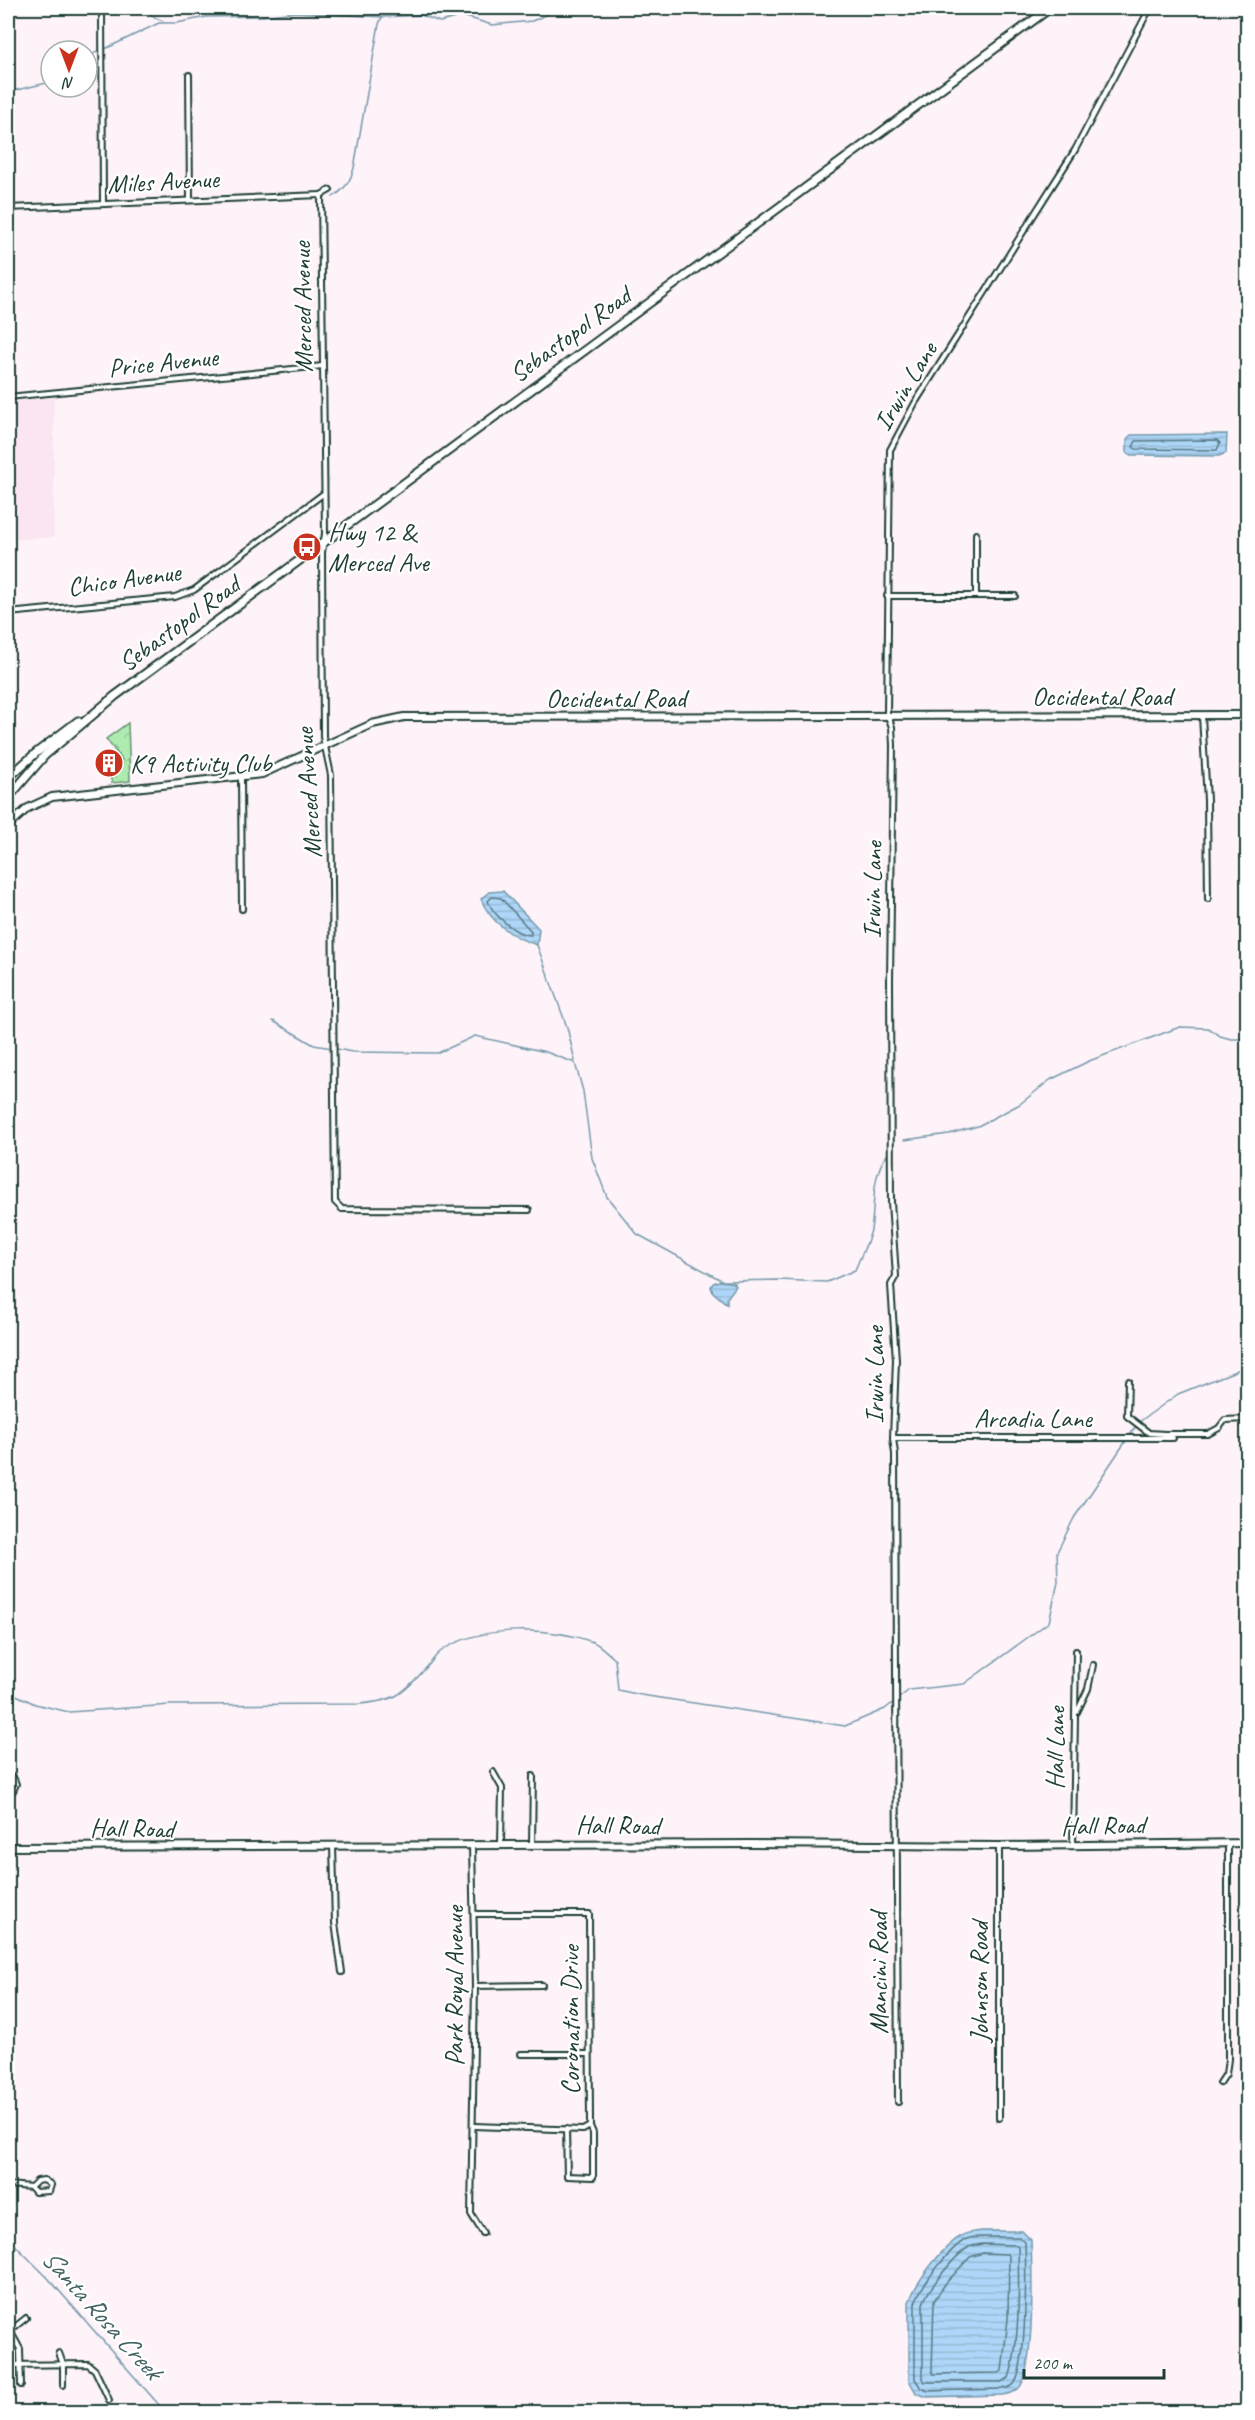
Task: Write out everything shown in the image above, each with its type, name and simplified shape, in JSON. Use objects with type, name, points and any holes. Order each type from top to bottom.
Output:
[{"type":"main road","name":"Sebastopol Road","points":[[8,778],[52,740],[324,543],[1050,8]]},
{"type":"main road","name":"Sebastopol Road","points":[[8,798],[45,755],[115,696]]},
{"type":"street","points":[[102,8],[103,203]]},
{"type":"street","name":"Irwin Lane","points":[[898,1844],[895,1454],[893,1438],[896,1360],[891,1285],[896,1276],[891,1202],[890,980],[893,745],[892,727],[887,714],[890,450],[897,433],[1075,150],[1150,8]]},
{"type":"street","points":[[189,75],[190,199]]},
{"type":"street","points":[[321,195],[330,190]]},
{"type":"street","name":"Miles Avenue","points":[[8,208],[321,195]]},
{"type":"street","name":"Merced Avenue","points":[[321,195],[323,737],[331,773],[335,1202],[342,1209],[529,1210]]},
{"type":"street","name":"Price Avenue","points":[[8,397],[323,366]]},
{"type":"street","name":"Chico Avenue","points":[[8,614],[176,597],[185,594],[207,581],[323,494]]},
{"type":"street","points":[[976,534],[976,596]]},
{"type":"street","points":[[888,596],[1015,596]]},
{"type":"street","name":"Occidental Road","points":[[8,826],[28,808],[52,797],[241,778],[270,771],[372,724],[404,717],[802,718],[887,714],[1248,715]]},
{"type":"street","points":[[1202,716],[1207,800],[1208,899]]},
{"type":"street","points":[[241,778],[242,909]]},
{"type":"street","points":[[1128,1381],[1127,1416],[1149,1433],[1208,1434],[1219,1428],[1225,1419],[1248,1419]]},
{"type":"street","name":"Arcadia Lane","points":[[893,1438],[1173,1438]]},
{"type":"street","name":"Hall Lane","points":[[1073,1845],[1076,1652]]},
{"type":"street","points":[[1075,1715],[1088,1689],[1093,1665]]},
{"type":"street","points":[[493,1772],[502,1788],[501,1845]]},
{"type":"street","points":[[532,1845],[533,1776]]},
{"type":"street","points":[[8,1777],[13,1778],[16,1784],[13,1791],[8,1791]]},
{"type":"street","points":[[1220,2083],[1226,2074],[1228,2059],[1228,1843]]},
{"type":"street","name":"Hall Road","points":[[8,1848],[898,1844],[999,1846],[1248,1843]]},
{"type":"street","name":"Mancini Road","points":[[898,1844],[898,2102]]},
{"type":"street","name":"Park Royal Avenue","points":[[472,1845],[475,1986],[471,2214],[483,2233]]},
{"type":"street","points":[[333,1846],[335,1923],[342,1972]]},
{"type":"street","name":"Johnson Road","points":[[999,1846],[999,2118]]},
{"type":"street","points":[[8,1896],[10,1904],[8,1907]]},
{"type":"street","name":"Coronation Drive","points":[[474,1914],[589,1914],[590,2126],[593,2133],[593,2177],[567,2176],[566,2129]]},
{"type":"street","points":[[475,1986],[542,1985]]},
{"type":"street","points":[[521,2054],[589,2054]]},
{"type":"street","points":[[474,2126],[583,2130],[590,2126]]},
{"type":"street","points":[[8,2185],[31,2187],[35,2192],[45,2193],[49,2191],[51,2185],[44,2180],[37,2181],[31,2187]]},
{"type":"street","points":[[21,2385],[20,2349],[9,2329],[26,2318]]},
{"type":"street","points":[[59,2353],[63,2364],[63,2385]]},
{"type":"street","points":[[8,2365],[88,2364],[95,2370],[109,2400]]},
{"type":"shaded area","points":[[54,397],[54,537],[8,540],[8,402]]},
{"type":"green space","points":[[128,723],[130,781],[112,783],[111,779],[104,774],[122,760],[106,739]]},
{"type":"water","points":[[1227,434],[1226,453],[1219,456],[1130,455],[1127,452],[1127,439],[1131,435]]},
{"type":"water","points":[[503,891],[539,929],[537,945],[503,928],[490,915],[481,899],[489,892]]},
{"type":"water","points":[[719,1281],[734,1283],[736,1286],[727,1298],[727,1304],[713,1292],[711,1287],[713,1283]]},
{"type":"water","points":[[982,2231],[1022,2231],[1031,2240],[1030,2340],[1024,2378],[1017,2390],[1002,2395],[927,2397],[916,2393],[909,2380],[909,2302],[924,2274],[947,2247],[965,2234]]},
{"type":"waterway","points":[[144,8],[163,21]]},
{"type":"waterway","points":[[105,49],[159,23],[177,23],[206,17],[262,16],[295,12],[383,17],[421,15],[440,22],[463,16],[492,25],[532,21],[555,8]]},
{"type":"waterway","points":[[333,197],[346,185],[354,168],[382,17]]},
{"type":"waterway","points":[[8,92],[39,85]]},
{"type":"waterway","points":[[537,945],[567,1027],[575,1061]]},
{"type":"waterway","points":[[273,1021],[314,1045],[332,1048]]},
{"type":"waterway","points":[[904,1140],[949,1134],[978,1126],[1020,1104],[1050,1080],[1089,1061],[1180,1027],[1208,1028],[1220,1036],[1231,1039],[1248,1039]]},
{"type":"waterway","points":[[337,1049],[352,1052],[438,1053],[475,1036],[546,1052],[575,1063],[583,1091],[592,1158],[607,1197],[637,1234],[723,1281],[827,1282],[855,1270],[870,1235],[876,1181],[887,1155]]},
{"type":"waterway","points":[[1139,1422],[1178,1394],[1248,1366]]},
{"type":"waterway","points":[[899,1698],[909,1690],[964,1684],[1049,1622],[1058,1582],[1057,1552],[1074,1518],[1136,1426]]},
{"type":"waterway","points":[[8,1691],[35,1704],[69,1712],[171,1705],[371,1703],[396,1696],[417,1678],[438,1654],[456,1643],[494,1633],[536,1631],[557,1633],[596,1643],[615,1659],[618,1690],[641,1695],[845,1726],[885,1709],[895,1701]]},
{"type":"waterway","name":"Santa Rosa Creek","points":[[8,2238],[48,2278],[160,2406],[171,2412]]},
{"type":"place","name":"Hwy 12 & Merced Ave","points":[[307,547]]},
{"type":"place","name":"K9 Activity Club","points":[[109,763]]}]
